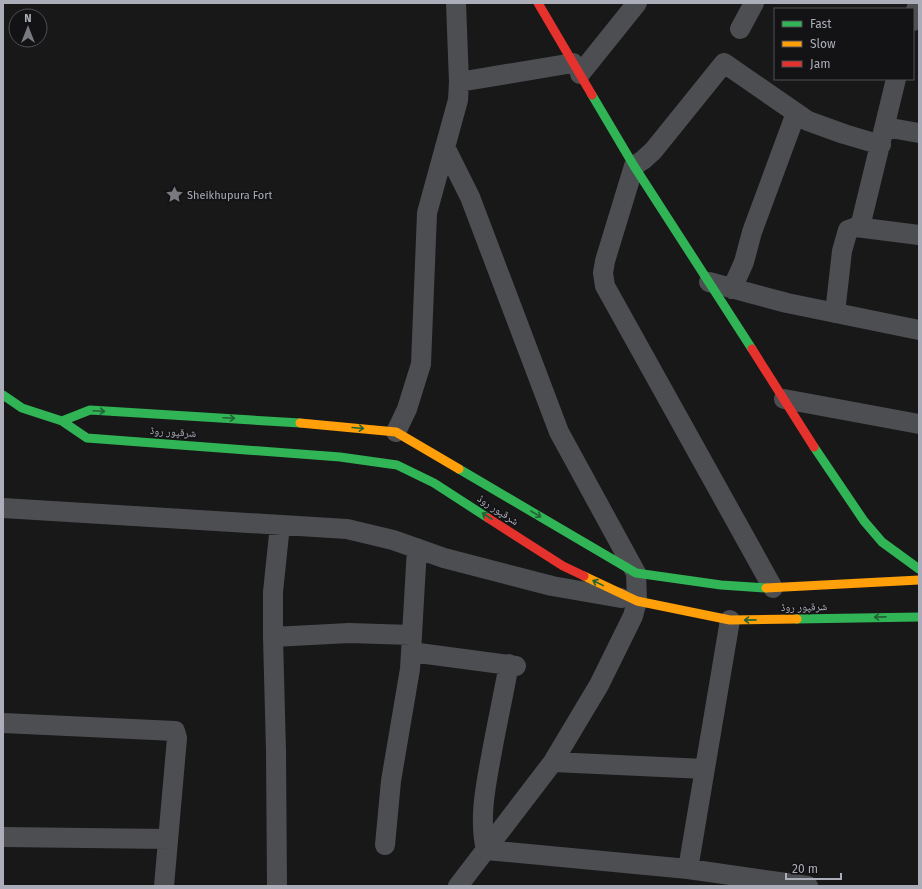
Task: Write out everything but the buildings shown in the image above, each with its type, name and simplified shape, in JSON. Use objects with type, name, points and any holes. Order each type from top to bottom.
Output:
[{"type":"main road","points":[[538,3],[634,166],[840,487],[864,521],[882,542],[919,569]]},
{"type":"main road","name":"شرقپور روڈ","points":[[3,395],[22,408],[62,421],[87,438],[340,457],[397,465],[434,483],[563,566],[637,602],[730,620],[919,616]]},
{"type":"main road","name":"شرقپور روڈ","points":[[62,421],[90,410],[284,422],[396,432],[636,573],[721,585],[773,588],[919,580]]},
{"type":"street","points":[[396,432],[407,409],[421,364],[427,213],[444,146],[458,100],[459,82],[456,3]]},
{"type":"street","points":[[459,82],[577,69],[637,3]]},
{"type":"street","points":[[740,29],[754,3]]},
{"type":"street","points":[[914,17],[918,3]]},
{"type":"street","points":[[773,588],[605,286],[603,273],[605,261],[634,166],[653,151],[724,63],[796,113],[815,124],[883,136],[919,133]]},
{"type":"street","points":[[860,227],[896,80]]},
{"type":"street","points":[[732,289],[744,262],[752,232],[796,113]]},
{"type":"street","points":[[444,146],[470,197],[559,432],[636,573],[637,602],[633,616],[599,685],[553,762],[458,886]]},
{"type":"street","points":[[835,312],[845,237],[850,228],[860,227],[919,235]]},
{"type":"street","points":[[709,282],[732,289],[919,330]]},
{"type":"street","points":[[784,399],[919,424]]},
{"type":"street","points":[[3,508],[347,529],[417,548],[444,558],[552,586],[637,602]]},
{"type":"street","points":[[277,886],[276,751],[272,637],[273,592],[280,525]]},
{"type":"street","points":[[385,846],[391,780],[407,687],[417,548]]},
{"type":"street","points":[[688,869],[730,620]]},
{"type":"street","points":[[272,637],[349,633],[411,643],[512,665],[487,779],[483,815],[483,838],[486,850]]},
{"type":"street","points":[[3,723],[175,731],[177,738],[164,886]]},
{"type":"street","points":[[553,762],[705,769]]},
{"type":"street","points":[[3,837],[168,838]]},
{"type":"street","points":[[486,850],[688,869],[707,879],[808,886]]},
{"type":"traffic: fast","points":[[592,95],[634,166],[752,349]]},
{"type":"traffic: fast","points":[[3,395],[22,408],[62,421],[87,438],[340,457],[397,465],[434,483],[488,518]]},
{"type":"traffic: fast","points":[[62,421],[90,410],[300,423]]},
{"type":"traffic: fast","points":[[814,447],[864,521],[882,542],[919,569]]},
{"type":"traffic: fast","points":[[459,469],[636,573],[721,585],[766,588]]},
{"type":"traffic: fast","points":[[797,619],[919,617]]},
{"type":"traffic: slow","points":[[300,423],[396,432],[459,469]]},
{"type":"traffic: slow","points":[[584,576],[637,601],[730,620],[797,619]]},
{"type":"traffic: slow","points":[[766,588],[919,580]]},
{"type":"traffic: jam","points":[[538,3],[592,95]]},
{"type":"traffic: jam","points":[[752,349],[814,447]]},
{"type":"traffic: jam","points":[[488,518],[563,566],[584,576]]},
{"type":"place","name":"Sheikhupura Fort","points":[[174,195]]}]
